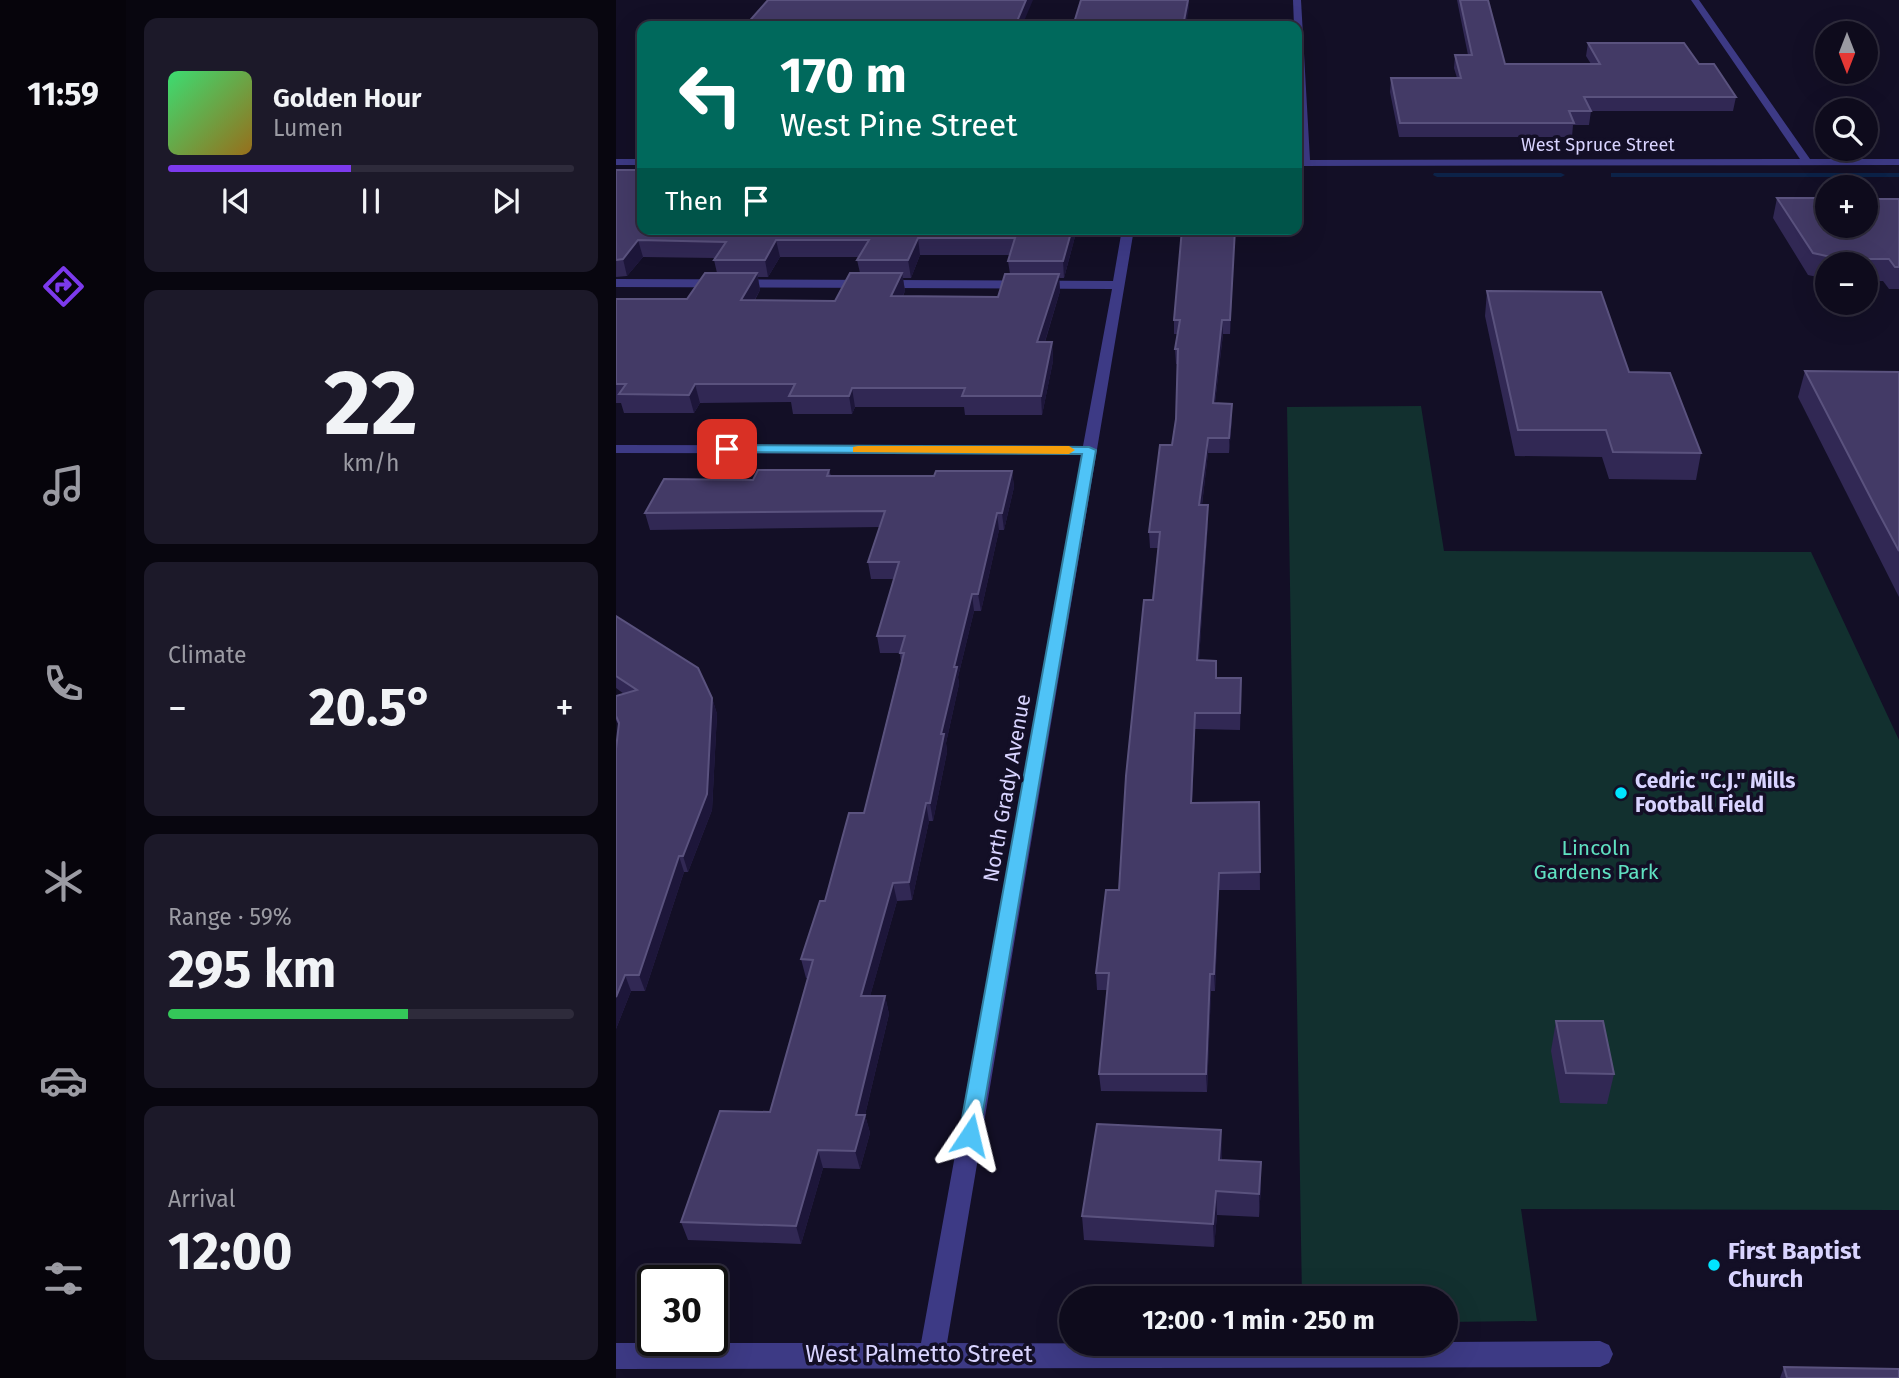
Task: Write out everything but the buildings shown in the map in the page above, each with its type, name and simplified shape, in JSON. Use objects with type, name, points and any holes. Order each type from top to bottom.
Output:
[{"type":"street","points":[[1297,0],[1298,21]]},
{"type":"street","points":[[1695,0],[1808,163]]},
{"type":"street","points":[[616,162],[637,162]]},
{"type":"street","name":"West Spruce Street","points":[[1302,163],[1899,162]]},
{"type":"street","name":"North Grady Avenue","points":[[932,1354],[1127,235]]},
{"type":"street","points":[[616,283],[1118,285]]},
{"type":"street","points":[[616,449],[1089,450]]},
{"type":"street","name":"West Palmetto Street","points":[[616,1356],[1600,1354]]},
{"type":"green space","name":"Lincoln Gardens Park","points":[[1421,406],[1444,551],[1811,552],[1899,740],[1899,1210],[1521,1209],[1537,1321],[1458,1322],[1458,1286],[1302,1286],[1287,407]]},
{"type":"waterway","points":[[1437,175],[1561,175]]},
{"type":"waterway","points":[[1614,175],[1899,175]]},
{"type":"slow traffic","points":[[858,450],[1069,450]]},
{"type":"place","name":"Cedric \"C.J.\" Mills Football Field","points":[[1621,793]]},
{"type":"place","name":"First Baptist Church","points":[[1714,1265]]},
{"type":"route","points":[[727,449],[1089,450],[970,1135]]}]
